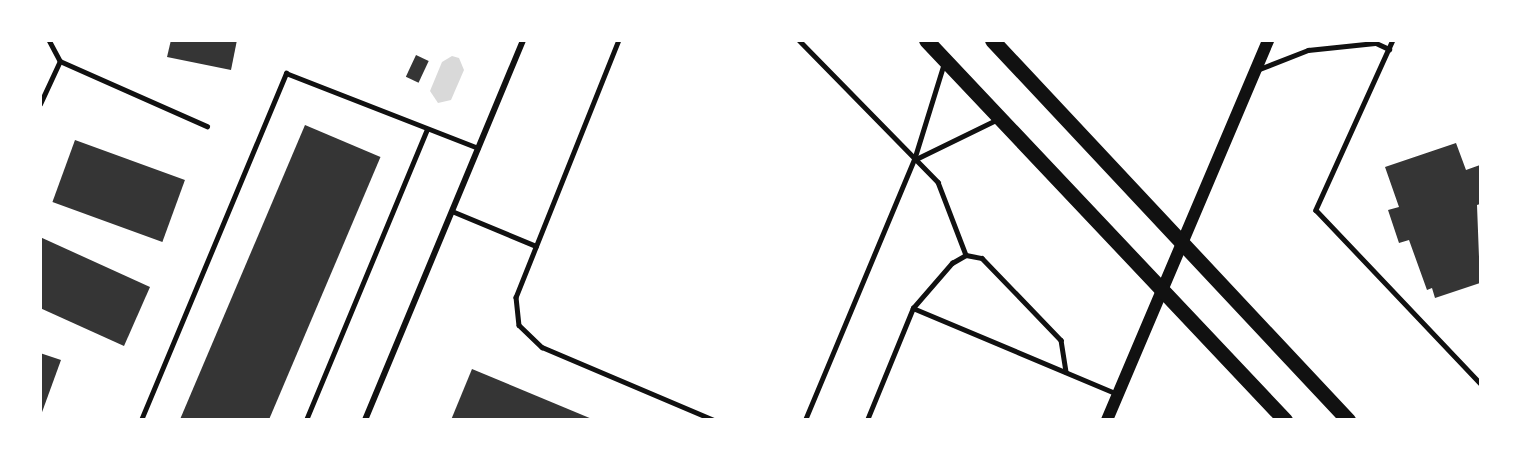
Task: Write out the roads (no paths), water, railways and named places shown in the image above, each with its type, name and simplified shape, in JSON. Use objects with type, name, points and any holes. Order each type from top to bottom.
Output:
[{"type":"main road","points":[[926,40],[1285,420]]},
{"type":"main road","points":[[992,40],[1348,420]]},
{"type":"main road","points":[[1107,420],[1268,40]]},
{"type":"street","points":[[364,420],[523,40]]},
{"type":"lane","points":[[49,40],[60,61],[207,126]]},
{"type":"lane","points":[[619,40],[516,297],[519,325],[542,347],[714,420]]},
{"type":"lane","points":[[799,40],[938,182],[966,255]]},
{"type":"lane","points":[[1393,40],[1316,210],[1480,383]]},
{"type":"lane","points":[[1255,71],[1308,50],[1374,42],[1389,49]]},
{"type":"lane","points":[[805,420],[914,160],[945,60]]},
{"type":"lane","points":[[40,104],[60,61]]},
{"type":"lane","points":[[141,420],[286,74],[478,148]]},
{"type":"lane","points":[[914,160],[999,118]]},
{"type":"lane","points":[[306,420],[428,129]]},
{"type":"lane","points":[[452,211],[536,246]]},
{"type":"lane","points":[[867,420],[913,308],[952,262],[966,255],[982,258],[1061,340],[1066,372]]},
{"type":"lane","points":[[913,308],[1118,394]]}]
